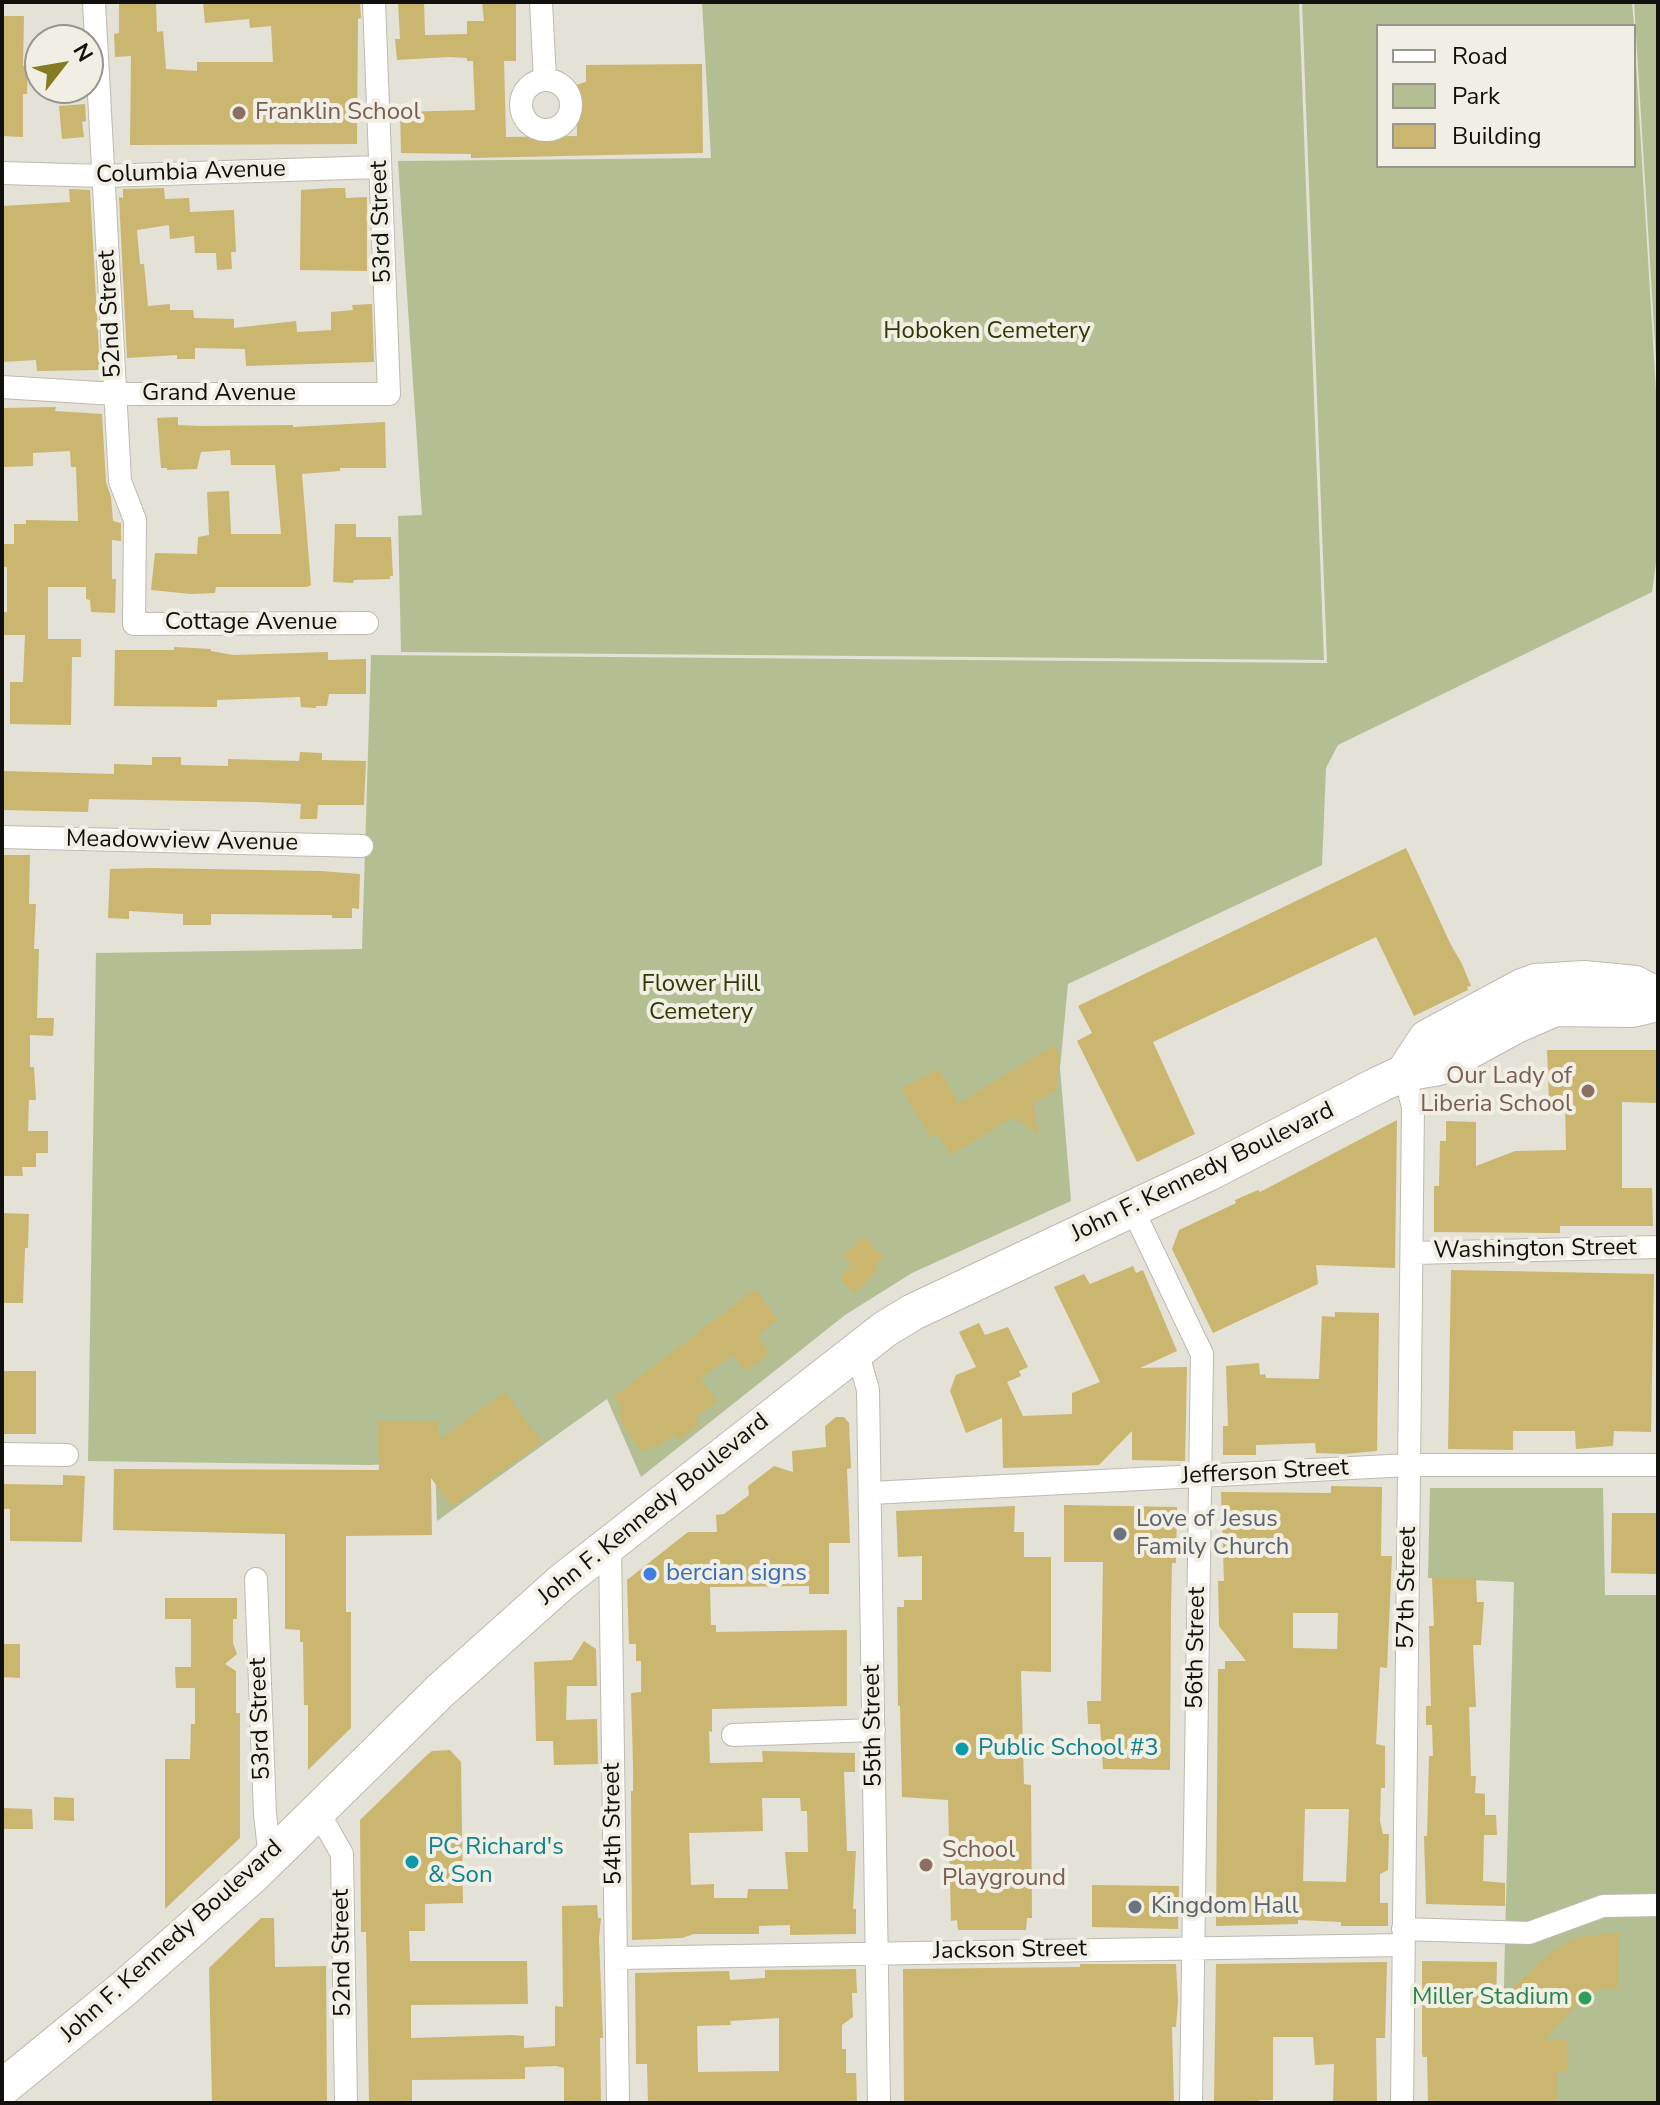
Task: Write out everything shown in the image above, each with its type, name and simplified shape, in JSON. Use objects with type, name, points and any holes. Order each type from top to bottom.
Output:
[{"type":"main road","name":"John F. Kennedy Boulevard","points":[[1404,1073],[1427,1038],[1536,982],[1584,979],[1635,984],[1658,996]]},
{"type":"main road","name":"John F. Kennedy Boulevard","points":[[2,2088],[121,1991],[270,1859],[490,1645],[563,1581],[885,1329],[913,1312],[1133,1210],[1404,1073],[1439,1067],[1516,1025],[1555,1008],[1632,1009],[1658,1003]]},
{"type":"street","name":"52nd Street","points":[[94,2],[120,481],[135,520],[134,624]]},
{"type":"street","name":"53rd Street","points":[[374,2],[389,394]]},
{"type":"street","points":[[541,2],[545,80]]},
{"type":"street","name":"Columbia Avenue","points":[[2,173],[103,176],[379,167]]},
{"type":"street","name":"Grand Avenue","points":[[2,387],[115,394],[389,394]]},
{"type":"street","name":"Cottage Avenue","points":[[134,624],[367,623]]},
{"type":"street","name":"Meadowview Avenue","points":[[2,837],[362,846]]},
{"type":"street","name":"57th Street","points":[[1402,2103],[1413,1253],[1413,1107],[1404,1073]]},
{"type":"street","name":"56th Street","points":[[1133,1210],[1202,1354],[1191,2103]]},
{"type":"street","name":"Washington Street","points":[[1413,1253],[1658,1247]]},
{"type":"street","name":"55th Street","points":[[857,1351],[868,1390],[879,2103]]},
{"type":"street","points":[[2,1454],[67,1455]]},
{"type":"street","name":"Jefferson Street","points":[[871,1493],[1409,1465],[1658,1465]]},
{"type":"street","name":"54th Street","points":[[610,1546],[618,2103]]},
{"type":"street","name":"53rd Street","points":[[256,1579],[265,1814],[270,1859]]},
{"type":"street","points":[[733,1735],[874,1730]]},
{"type":"street","name":"52nd Street","points":[[317,1810],[342,1854],[346,2103]]},
{"type":"street","name":"Jackson Street","points":[[616,1958],[1193,1948],[1529,1933],[1603,1906],[1658,1905]]},
{"type":"green space","name":"Hoboken Cemetery","points":[[702,2],[1299,2],[1324,660],[401,652],[398,516],[422,515],[398,161],[711,158]]},
{"type":"green space","name":"Flower Hill Cemetery","points":[[1302,2],[1632,2],[1634,24],[1376,24],[1376,168],[1636,168],[1636,63],[1658,424],[1658,548],[1652,592],[1338,745],[1326,768],[1322,865],[1068,984],[1060,1068],[1071,1201],[912,1273],[845,1315],[641,1477],[607,1399],[437,1521],[435,1462],[369,1465],[88,1461],[96,953],[362,949],[371,655],[1327,663]]},
{"type":"green space","points":[[1634,2],[1658,2],[1658,392],[1636,24]]},
{"type":"green space","points":[[1430,1488],[1603,1488],[1605,1595],[1658,1595],[1658,2103],[1501,2103],[1514,1582],[1428,1578]]},
{"type":"building","name":"Franklin School","points":[[119,2],[156,2],[157,32],[163,31],[166,69],[197,71],[197,62],[273,62],[271,26],[250,28],[249,19],[205,23],[203,2],[360,2],[357,144],[130,145],[131,56],[115,57],[114,34],[119,33]]},
{"type":"building","points":[[398,2],[424,2],[425,35],[467,34],[467,21],[484,21],[482,2],[516,2],[516,61],[504,61],[506,137],[577,136],[576,85],[586,82],[586,65],[702,64],[703,153],[471,158],[471,154],[401,153],[400,112],[475,110],[473,61],[449,57],[397,60],[395,39],[400,39]]},
{"type":"building","points":[[2,16],[24,16],[23,137],[2,136]]},
{"type":"building","points":[[85,104],[86,121],[82,122],[84,137],[62,139],[59,106]]},
{"type":"building","points":[[164,188],[165,199],[189,198],[190,212],[234,210],[236,252],[231,252],[232,269],[217,270],[216,253],[195,253],[194,236],[170,239],[169,225],[137,230],[148,306],[170,304],[170,310],[193,310],[194,318],[234,319],[234,328],[296,321],[297,332],[331,330],[331,312],[353,310],[352,305],[372,304],[374,362],[246,366],[245,349],[195,348],[195,359],[177,359],[177,355],[127,358],[119,197],[123,198],[123,189]]},
{"type":"building","points":[[345,188],[346,198],[367,197],[367,271],[300,270],[301,190]]},
{"type":"building","points":[[69,189],[90,190],[100,370],[37,371],[36,360],[2,362],[2,206],[70,202]]},
{"type":"building","points":[[56,407],[55,411],[102,414],[106,482],[113,521],[121,523],[121,541],[112,540],[115,613],[91,612],[86,587],[48,587],[48,639],[81,639],[81,657],[72,657],[71,725],[10,724],[10,682],[23,682],[25,635],[2,635],[2,612],[7,612],[7,567],[2,567],[2,544],[14,544],[14,524],[26,524],[26,520],[78,521],[76,467],[71,467],[70,451],[33,453],[33,466],[3,467],[2,408]]},
{"type":"building","points":[[178,417],[178,425],[202,426],[293,427],[385,422],[386,468],[340,468],[340,471],[302,474],[311,585],[216,587],[215,593],[191,594],[151,590],[155,553],[197,554],[198,537],[209,535],[207,492],[229,491],[231,534],[281,534],[275,465],[231,465],[230,450],[201,452],[197,469],[161,468],[157,418]]},
{"type":"building","points":[[335,524],[356,524],[356,537],[391,537],[393,576],[390,579],[354,580],[353,583],[333,582]]},
{"type":"building","points":[[174,647],[211,649],[233,655],[328,652],[328,660],[366,659],[366,694],[329,694],[327,706],[316,708],[301,707],[300,697],[217,700],[217,707],[114,706],[115,650],[174,650]]},
{"type":"building","points":[[300,752],[322,753],[322,760],[366,761],[364,805],[318,805],[317,819],[300,819],[301,804],[255,802],[89,799],[88,812],[2,810],[2,771],[114,774],[114,764],[152,765],[152,757],[181,757],[181,765],[228,766],[228,759],[299,761]]},
{"type":"building","points":[[1406,848],[1462,964],[1471,986],[1467,987],[1468,990],[1414,1016],[1376,937],[1153,1042],[1195,1134],[1137,1162],[1077,1041],[1092,1033],[1078,1006]]},
{"type":"building","points":[[2,855],[30,855],[29,904],[36,904],[34,949],[39,949],[37,1018],[54,1018],[53,1036],[30,1035],[30,1067],[34,1067],[36,1100],[29,1100],[28,1131],[48,1131],[48,1153],[36,1153],[36,1167],[22,1167],[23,1176],[2,1176]]},
{"type":"building","points":[[110,869],[360,874],[359,909],[352,908],[352,918],[332,918],[332,915],[211,914],[211,925],[183,925],[183,914],[129,911],[129,919],[108,918]]},
{"type":"building","points":[[1054,1045],[1060,1055],[1056,1090],[1033,1104],[1039,1135],[1013,1117],[951,1155],[938,1134],[932,1138],[902,1091],[938,1069],[959,1103]]},
{"type":"building","points":[[1547,1050],[1658,1050],[1658,1103],[1622,1102],[1622,1188],[1652,1188],[1653,1226],[1560,1226],[1560,1233],[1434,1232],[1434,1186],[1439,1186],[1440,1141],[1446,1141],[1446,1121],[1476,1122],[1476,1166],[1515,1151],[1566,1150],[1565,1102],[1549,1103]]},
{"type":"building","points":[[1397,1120],[1395,1268],[1316,1265],[1318,1284],[1213,1333],[1172,1249],[1179,1230],[1236,1203],[1235,1200],[1258,1190],[1260,1192]]},
{"type":"building","points":[[2,1213],[29,1214],[23,1303],[2,1303]]},
{"type":"building","points":[[863,1236],[884,1257],[875,1266],[878,1270],[855,1293],[841,1281],[841,1274],[851,1264],[843,1256]]},
{"type":"building","points":[[1133,1266],[1136,1273],[1143,1270],[1177,1351],[1140,1368],[1187,1367],[1185,1461],[1132,1460],[1132,1431],[1099,1465],[1003,1468],[1002,1418],[966,1433],[950,1391],[956,1375],[976,1367],[959,1332],[979,1323],[985,1335],[1008,1327],[1028,1367],[1019,1371],[1021,1376],[1007,1382],[1023,1416],[1072,1414],[1072,1393],[1100,1382],[1054,1287],[1084,1274],[1090,1284]]},
{"type":"building","points":[[1451,1270],[1654,1274],[1651,1432],[1614,1431],[1613,1446],[1576,1449],[1575,1431],[1513,1431],[1513,1450],[1448,1449]]},
{"type":"building","points":[[755,1289],[778,1320],[757,1336],[770,1354],[746,1371],[732,1355],[700,1379],[718,1401],[695,1418],[700,1423],[679,1440],[674,1434],[654,1450],[651,1446],[643,1452],[622,1424],[618,1411],[622,1408],[613,1397]]},
{"type":"building","points":[[1335,1312],[1379,1313],[1377,1451],[1316,1453],[1315,1443],[1256,1445],[1256,1455],[1223,1455],[1223,1426],[1228,1426],[1226,1366],[1259,1363],[1260,1375],[1265,1374],[1266,1378],[1319,1379],[1322,1316],[1335,1317]]},
{"type":"building","points":[[2,1371],[36,1371],[36,1434],[2,1434]]},
{"type":"building","points":[[505,1392],[542,1442],[452,1507],[431,1478],[432,1535],[346,1536],[346,1612],[351,1612],[351,1728],[308,1770],[308,1705],[304,1705],[303,1642],[300,1642],[300,1630],[285,1629],[285,1534],[113,1530],[114,1469],[379,1470],[378,1421],[438,1421],[439,1440]]},
{"type":"building","points":[[836,1417],[844,1417],[849,1423],[851,1468],[847,1469],[850,1543],[829,1543],[829,1594],[809,1594],[809,1586],[710,1587],[711,1625],[716,1625],[716,1632],[847,1630],[847,1706],[712,1709],[710,1763],[763,1762],[762,1751],[855,1753],[855,1772],[844,1772],[847,1851],[856,1851],[853,1909],[856,1909],[856,1934],[790,1935],[790,1925],[759,1926],[759,1934],[694,1934],[682,1938],[632,1940],[631,1693],[641,1692],[641,1661],[636,1661],[636,1644],[629,1644],[627,1580],[688,1532],[717,1532],[716,1515],[724,1514],[749,1495],[748,1486],[774,1466],[793,1472],[792,1451],[826,1447],[825,1426]],"holes":[[[762,1798],[800,1798],[801,1811],[807,1811],[808,1852],[785,1852],[788,1889],[748,1889],[747,1898],[714,1898],[714,1884],[691,1885],[689,1833],[763,1831]]]},
{"type":"building","points":[[63,1475],[85,1476],[82,1542],[10,1541],[10,1509],[2,1509],[2,1484],[63,1485]]},
{"type":"building","points":[[1331,1486],[1382,1487],[1381,1556],[1392,1556],[1387,1668],[1380,1667],[1376,1744],[1385,1746],[1385,1788],[1381,1788],[1380,1821],[1383,1834],[1389,1834],[1388,1870],[1380,1874],[1380,1903],[1388,1903],[1388,1926],[1341,1926],[1341,1922],[1298,1920],[1298,1924],[1216,1926],[1218,1669],[1225,1669],[1225,1661],[1246,1661],[1219,1626],[1218,1581],[1224,1581],[1221,1492],[1331,1493]],"holes":[[[1293,1613],[1338,1613],[1337,1649],[1293,1648]],[[1305,1809],[1349,1809],[1346,1882],[1303,1881]]]},
{"type":"building","points":[[1064,1505],[1177,1507],[1176,1563],[1172,1563],[1170,1770],[1103,1769],[1100,1724],[1088,1724],[1087,1701],[1101,1701],[1103,1562],[1064,1562]]},
{"type":"building","name":"Public School #3","points":[[1015,1506],[1014,1532],[1024,1532],[1024,1557],[1051,1557],[1051,1672],[1021,1671],[1024,1784],[1031,1785],[1032,1918],[1027,1918],[1026,1930],[958,1930],[957,1920],[951,1921],[948,1800],[902,1797],[897,1607],[904,1607],[904,1600],[922,1600],[922,1556],[898,1557],[896,1511]]},
{"type":"building","points":[[1612,1513],[1658,1513],[1658,1574],[1611,1573]]},
{"type":"building","points":[[1432,1578],[1476,1578],[1477,1602],[1484,1602],[1481,1645],[1473,1645],[1476,1707],[1469,1707],[1471,1776],[1476,1776],[1475,1793],[1485,1794],[1485,1815],[1496,1815],[1497,1835],[1484,1835],[1483,1881],[1505,1883],[1505,1906],[1426,1904],[1424,1836],[1427,1836],[1429,1756],[1433,1756],[1432,1725],[1426,1725],[1426,1706],[1431,1706],[1429,1626],[1434,1626]]},
{"type":"building","points":[[165,1598],[237,1598],[233,1643],[237,1654],[225,1664],[236,1671],[236,1713],[240,1713],[240,1838],[165,1909],[165,1759],[190,1759],[191,1724],[195,1724],[195,1688],[176,1688],[175,1667],[191,1667],[191,1619],[165,1619]]},
{"type":"building","points":[[584,1641],[596,1649],[597,1686],[567,1686],[566,1720],[597,1719],[598,1764],[554,1765],[553,1741],[536,1741],[534,1662],[572,1660]]},
{"type":"building","points":[[2,1644],[20,1644],[20,1678],[2,1677]]},
{"type":"building","points":[[450,1750],[461,1762],[463,1903],[425,1904],[425,1931],[409,1931],[410,1961],[527,1961],[528,2004],[411,2005],[411,2038],[512,2035],[524,2036],[524,2048],[555,2046],[555,2006],[563,2007],[562,1906],[597,1905],[598,1918],[601,1918],[601,2103],[564,2103],[564,2068],[556,2066],[525,2067],[525,2079],[412,2080],[412,2103],[369,2103],[366,1932],[361,1932],[360,1820],[432,1751]]},
{"type":"building","points":[[54,1797],[74,1798],[74,1821],[54,1820]]},
{"type":"building","points":[[2,1808],[32,1809],[33,1829],[2,1829]]},
{"type":"building","name":"Kingdom Hall","points":[[1092,1885],[1179,1886],[1178,1929],[1092,1927]]},
{"type":"building","points":[[261,1918],[274,1918],[275,1967],[326,1966],[327,2103],[212,2103],[209,1968]]},
{"type":"building","points":[[1619,1932],[1618,1988],[1596,1991],[1583,1999],[1544,2040],[1567,2039],[1567,2072],[1558,2072],[1557,2103],[1428,2103],[1427,2057],[1423,2057],[1422,2053],[1422,1961],[1497,1962],[1496,2004],[1548,1954],[1576,1938]]},
{"type":"building","points":[[1387,1962],[1385,2038],[1376,2038],[1377,2103],[1333,2103],[1334,2064],[1315,2065],[1313,2037],[1273,2037],[1273,2100],[1214,2103],[1216,1964]]},
{"type":"building","points":[[1080,1964],[1176,1964],[1178,2002],[1176,2027],[1172,2027],[1174,2103],[904,2103],[903,1969],[1080,1967]]},
{"type":"building","points":[[856,1969],[857,1993],[852,1993],[853,2017],[842,2025],[842,2049],[846,2049],[846,2073],[856,2073],[857,2103],[648,2103],[647,2064],[636,2064],[635,1973],[729,1971],[730,1980],[765,1978],[765,1970]],"holes":[[[779,2018],[779,2071],[698,2072],[697,2026]]]},
{"type":"place","name":"Franklin School","points":[[239,113]]},
{"type":"place","name":"Our Lady of Liberia School","points":[[1588,1091]]},
{"type":"place","name":"Love of Jesus Family Church","points":[[1120,1534]]},
{"type":"place","name":"bercian signs","points":[[650,1574]]},
{"type":"place","name":"Public School #3","points":[[962,1749]]},
{"type":"place","name":"PC Richard's & Son","points":[[412,1862]]},
{"type":"place","name":"School Playground","points":[[926,1865]]},
{"type":"place","name":"Kingdom Hall","points":[[1135,1907]]},
{"type":"place","name":"Miller Stadium","points":[[1585,1998]]}]
